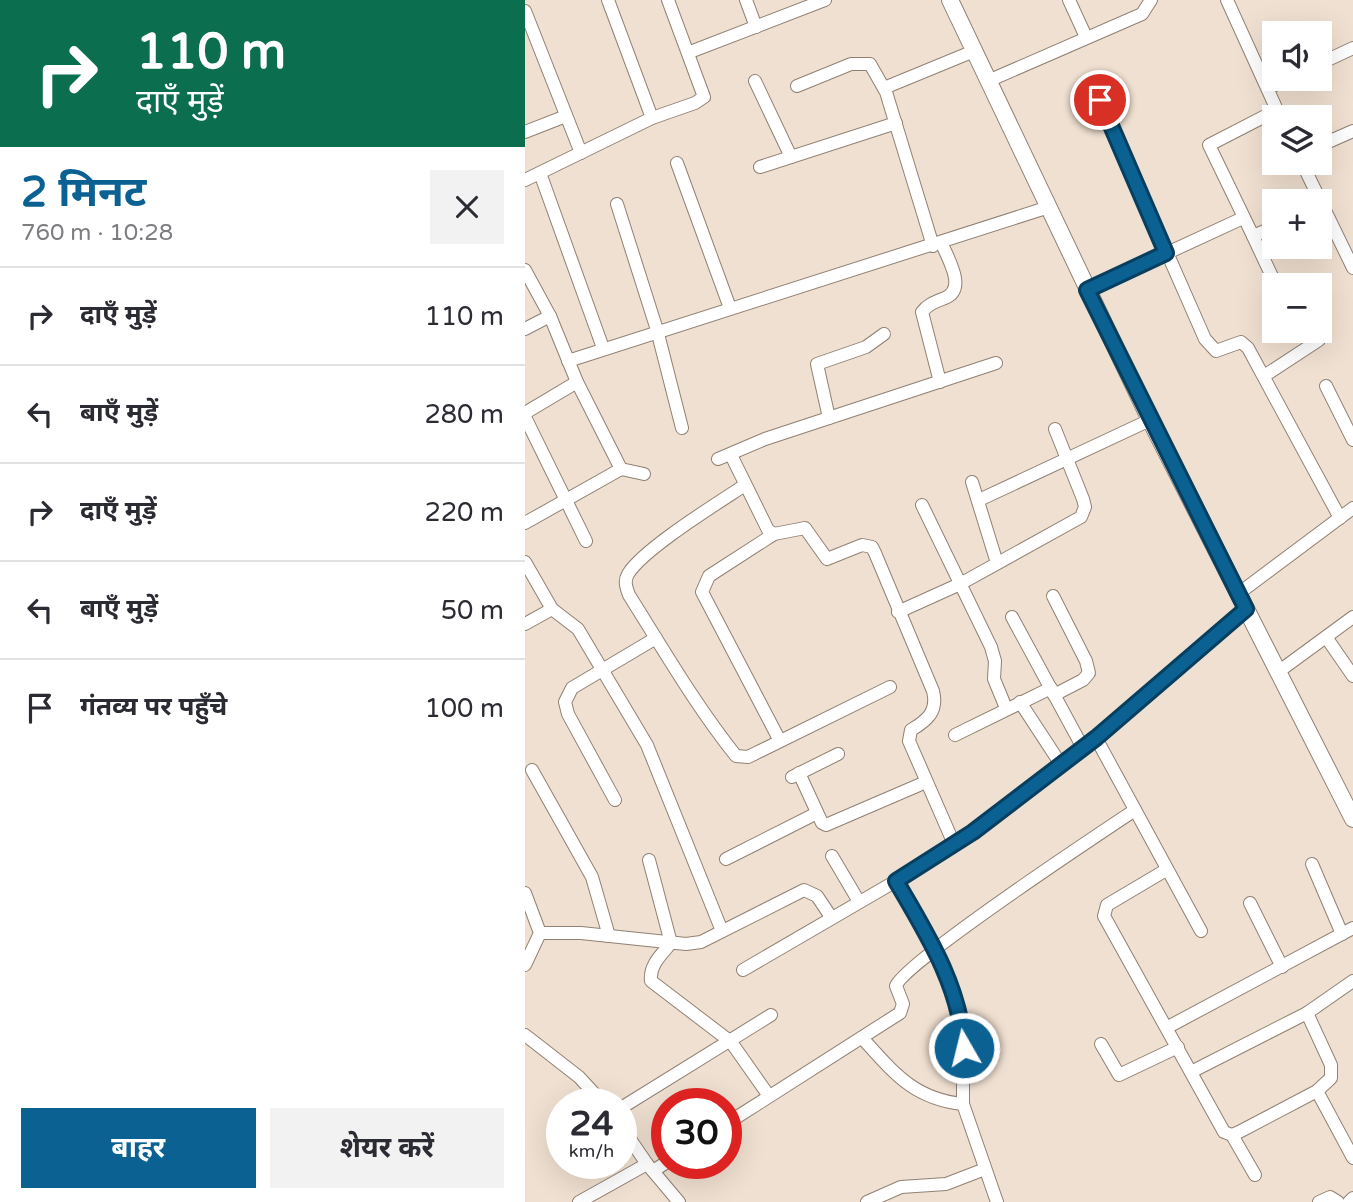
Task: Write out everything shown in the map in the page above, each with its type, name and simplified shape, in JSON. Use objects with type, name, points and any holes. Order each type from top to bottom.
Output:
[{"type":"main road","points":[[950,0],[1150,420],[1353,819]]},
{"type":"street","points":[[608,0],[652,118]]},
{"type":"street","points":[[525,180],[652,118],[695,103],[704,97],[690,52],[668,0]]},
{"type":"street","points":[[746,0],[755,27]]},
{"type":"street","points":[[690,52],[825,0]]},
{"type":"street","points":[[1069,0],[1086,37]]},
{"type":"street","points":[[988,81],[1142,14],[1151,0]]},
{"type":"street","points":[[1227,0],[1262,75]]},
{"type":"street","points":[[525,11],[531,43],[581,153]]},
{"type":"street","points":[[1332,58],[1353,48]]},
{"type":"street","points":[[884,88],[974,51]]},
{"type":"street","points":[[797,86],[861,62],[876,71],[938,245],[954,275],[955,290],[951,296],[927,305],[922,312],[940,382]]},
{"type":"street","points":[[755,81],[791,157]]},
{"type":"street","points":[[1100,100],[1209,345],[1220,351],[1241,342],[1248,348],[1341,518]]},
{"type":"street","points":[[525,132],[566,116]]},
{"type":"street","points":[[1262,122],[1209,145],[1270,273]]},
{"type":"street","points":[[760,167],[896,123]]},
{"type":"street","points":[[1332,140],[1353,131]]},
{"type":"street","points":[[677,163],[730,308]]},
{"type":"street","points":[[540,173],[603,348]]},
{"type":"street","points":[[617,204],[657,330],[682,428]]},
{"type":"street","points":[[568,361],[657,330],[938,245],[1049,207]]},
{"type":"street","points":[[1087,290],[1243,218]]},
{"type":"street","points":[[1332,227],[1353,268]]},
{"type":"street","points":[[1253,236],[1262,232]]},
{"type":"street","points":[[525,270],[550,316],[577,382],[621,469]]},
{"type":"street","points":[[525,330],[550,316]]},
{"type":"street","points":[[829,418],[817,364],[866,347],[884,334]]},
{"type":"street","points":[[1263,376],[1314,343]]},
{"type":"street","points":[[774,534],[768,530],[745,485],[724,457],[829,418],[996,363]]},
{"type":"street","points":[[577,382],[525,415],[586,541]]},
{"type":"street","points":[[1326,386],[1353,440]]},
{"type":"street","points":[[979,500],[1150,420]]},
{"type":"street","points":[[898,612],[960,584],[1084,513],[1083,499],[1055,429]]},
{"type":"street","points":[[525,523],[621,469],[643,474]]},
{"type":"street","points":[[972,482],[997,563]]},
{"type":"street","points":[[745,485],[698,516],[636,564],[626,576],[629,595],[736,756],[748,757],[890,687]]},
{"type":"street","points":[[922,505],[991,647],[994,679],[1006,708]]},
{"type":"street","points":[[1238,594],[1353,508]]},
{"type":"street","points":[[780,741],[702,592],[709,576],[774,534],[805,528],[827,559],[862,545],[872,547],[935,700],[931,715],[908,735],[954,844]]},
{"type":"street","points":[[525,562],[552,609],[578,629],[647,745],[722,931]]},
{"type":"street","points":[[955,735],[1006,708],[1083,680],[1089,668],[1053,596]]},
{"type":"street","points":[[525,624],[552,609]]},
{"type":"street","points":[[743,970],[954,844],[1096,738],[1246,609]]},
{"type":"street","points":[[1012,617],[1083,748]]},
{"type":"street","points":[[1278,672],[1353,617]]},
{"type":"street","points":[[1326,637],[1353,676]]},
{"type":"street","points":[[615,800],[565,702],[572,688],[656,638]]},
{"type":"street","points":[[1020,702],[1060,763]]},
{"type":"street","points":[[1096,738],[1201,931]]},
{"type":"street","points":[[838,754],[795,775],[826,825],[926,782]]},
{"type":"street","points":[[532,770],[592,877],[609,936]]},
{"type":"street","points":[[742,1114],[863,1039],[903,1010],[896,986],[898,979],[935,948],[1135,810]]},
{"type":"street","points":[[726,859],[817,813]]},
{"type":"street","points":[[832,856],[858,900]]},
{"type":"street","points":[[649,860],[671,943]]},
{"type":"street","points":[[1168,1027],[1347,931],[1312,864]]},
{"type":"street","points":[[1166,870],[1107,905],[1104,916],[1224,1132],[1232,1135],[1255,1175]]},
{"type":"street","points":[[896,881],[935,948],[963,1025],[963,1104],[997,1202]]},
{"type":"street","points":[[540,933],[609,936],[671,943],[701,942],[804,890],[817,896],[831,918]]},
{"type":"street","points":[[525,893],[540,933],[525,965]]},
{"type":"street","points":[[1250,903],[1282,967]]},
{"type":"street","points":[[671,943],[650,973],[651,981],[731,1042],[769,1096]]},
{"type":"street","points":[[1191,1072],[1307,1013],[1353,981]]},
{"type":"street","points":[[1232,1135],[1317,1091],[1331,1078],[1331,1065],[1307,1013]]},
{"type":"street","points":[[637,1098],[771,1015]]},
{"type":"street","points":[[525,1035],[589,1088]]},
{"type":"street","points":[[863,1039],[897,1076],[917,1091],[936,1101],[963,1104]]},
{"type":"street","points":[[1101,1044],[1119,1075],[1178,1048]]},
{"type":"street","points":[[1317,1091],[1353,1158]]},
{"type":"street","points":[[637,1149],[679,1202]]},
{"type":"street","points":[[579,1202],[650,1168]]},
{"type":"street","points":[[867,1202],[901,1187],[946,1185],[985,1170]]},
{"type":"street","points":[[1319,1202],[1331,1197],[1338,1202]]},
{"type":"street","points":[[1349,1202],[1353,1198]]},
{"type":"route","points":[[964,1048],[963,1025],[946,970],[896,881],[973,832],[1096,738],[1246,609],[1087,290],[1166,253],[1100,100]]}]
